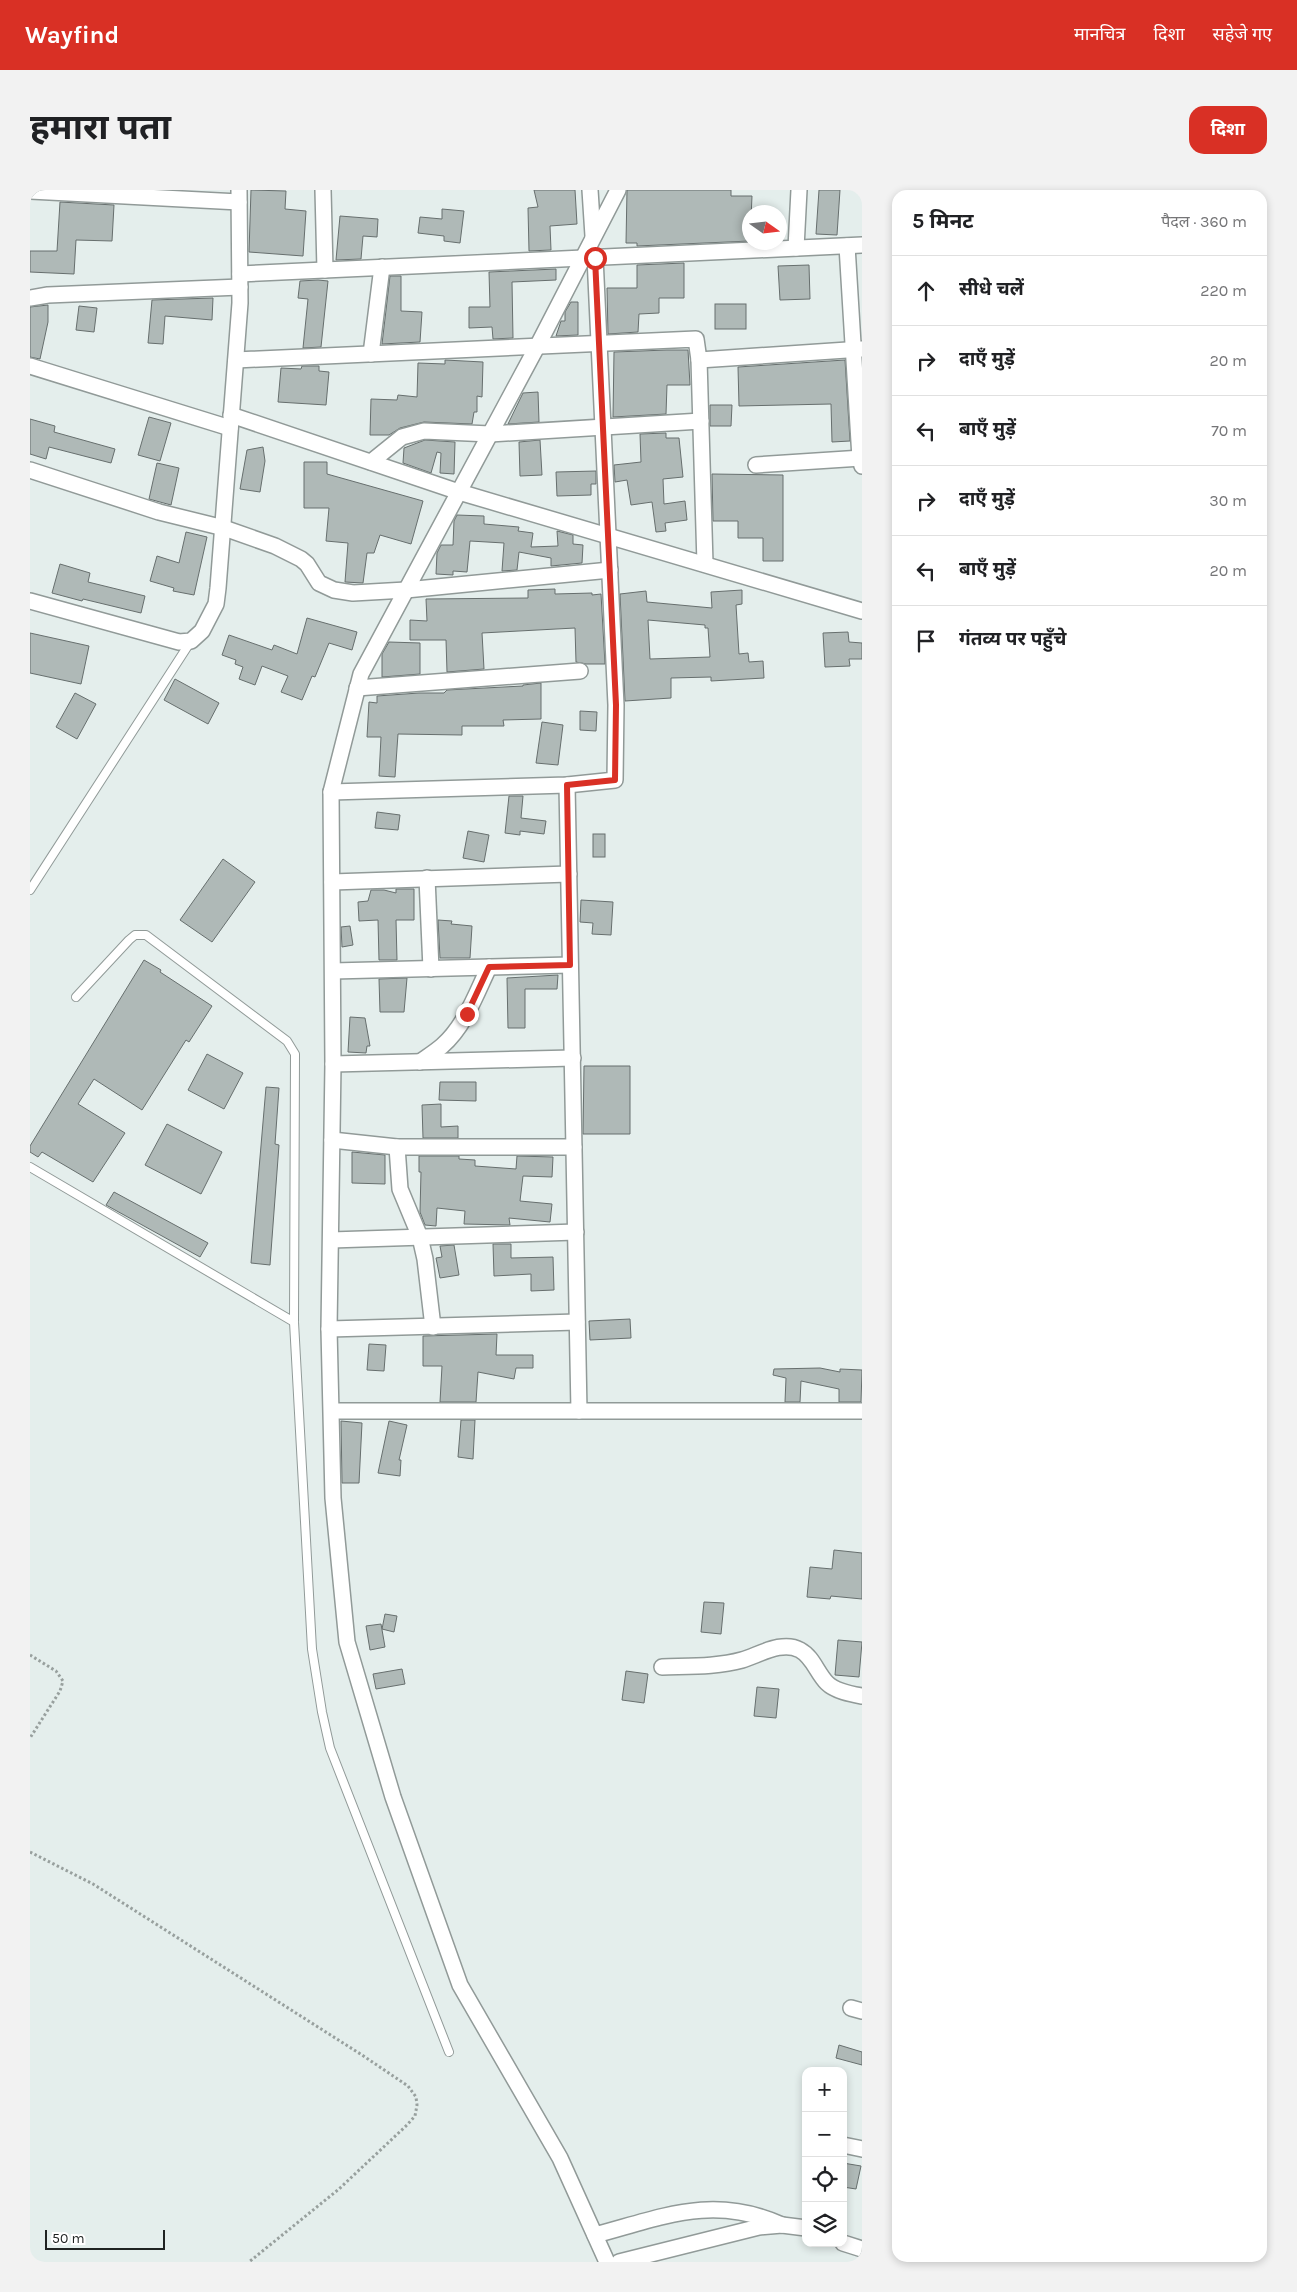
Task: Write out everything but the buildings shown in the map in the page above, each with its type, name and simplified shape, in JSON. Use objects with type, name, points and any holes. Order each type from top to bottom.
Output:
[{"type":"street","points":[[324,190],[324,270]]},
{"type":"street","points":[[331,792],[567,785],[615,780],[616,705],[599,343],[589,258],[593,237],[590,190]]},
{"type":"street","points":[[593,237],[618,190]]},
{"type":"street","points":[[796,248],[799,190]]},
{"type":"street","points":[[30,192],[239,196],[240,280],[224,528],[216,604],[202,632],[191,641],[185,643],[170,641],[30,601]]},
{"type":"street","points":[[30,298],[57,294],[240,280],[324,270],[855,246],[861,461],[756,465]]},
{"type":"street","points":[[589,258],[537,346],[360,674],[331,792],[333,1064],[329,1330],[333,1498],[347,1642],[393,1798],[460,1985],[560,2158],[607,2262]]},
{"type":"street","points":[[370,354],[382,267]]},
{"type":"street","points":[[236,360],[696,339],[699,360],[705,564]]},
{"type":"street","points":[[699,360],[858,349]]},
{"type":"street","points":[[30,366],[371,462],[459,492],[862,612]]},
{"type":"street","points":[[371,462],[392,444],[411,433],[424,431],[490,434],[701,421]]},
{"type":"street","points":[[30,470],[159,512],[224,528],[275,546],[301,559],[307,564],[319,583],[329,589],[353,593],[406,590],[610,570]]},
{"type":"street","points":[[357,688],[580,671]]},
{"type":"street","points":[[567,785],[579,1411]]},
{"type":"street","points":[[332,882],[569,874]]},
{"type":"street","points":[[427,878],[431,969]]},
{"type":"street","points":[[333,971],[570,965]]},
{"type":"street","points":[[420,1062],[442,1046],[455,1032],[467,1014],[489,967]]},
{"type":"street","points":[[333,1064],[573,1058]]},
{"type":"street","points":[[332,1140],[397,1147],[574,1146]]},
{"type":"street","points":[[397,1147],[400,1189],[420,1237],[426,1267],[432,1327]]},
{"type":"street","points":[[331,1240],[576,1232]]},
{"type":"street","points":[[329,1330],[577,1322]]},
{"type":"street","points":[[332,1411],[862,1411]]},
{"type":"street","points":[[662,1667],[702,1666],[741,1660],[775,1648],[789,1647],[800,1650],[809,1658],[827,1683],[837,1690],[862,1696]]},
{"type":"street","points":[[847,2146],[862,2149]]},
{"type":"street","points":[[595,2235],[668,2216],[710,2209],[746,2211],[782,2225]]},
{"type":"street","points":[[618,2262],[759,2227],[782,2225],[802,2228]]},
{"type":"street","points":[[847,2244],[862,2249]]},
{"type":"lane","points":[[30,890],[191,641]]},
{"type":"lane","points":[[76,998],[129,940],[135,935],[146,935],[293,1047],[296,1065],[294,1322],[312,1650],[322,1712],[333,1758],[449,2052]]},
{"type":"lane","points":[[30,1166],[294,1322]]},
{"type":"path","points":[[30,1655],[56,1671],[63,1681],[60,1691],[30,1738]]},
{"type":"path","points":[[30,1852],[93,1884],[354,2049],[408,2086],[416,2097],[415,2116],[407,2125],[339,2189],[249,2262]]},
{"type":"route","points":[[467,1014],[489,967],[570,965],[567,785],[615,780],[616,705],[595,258]]}]
